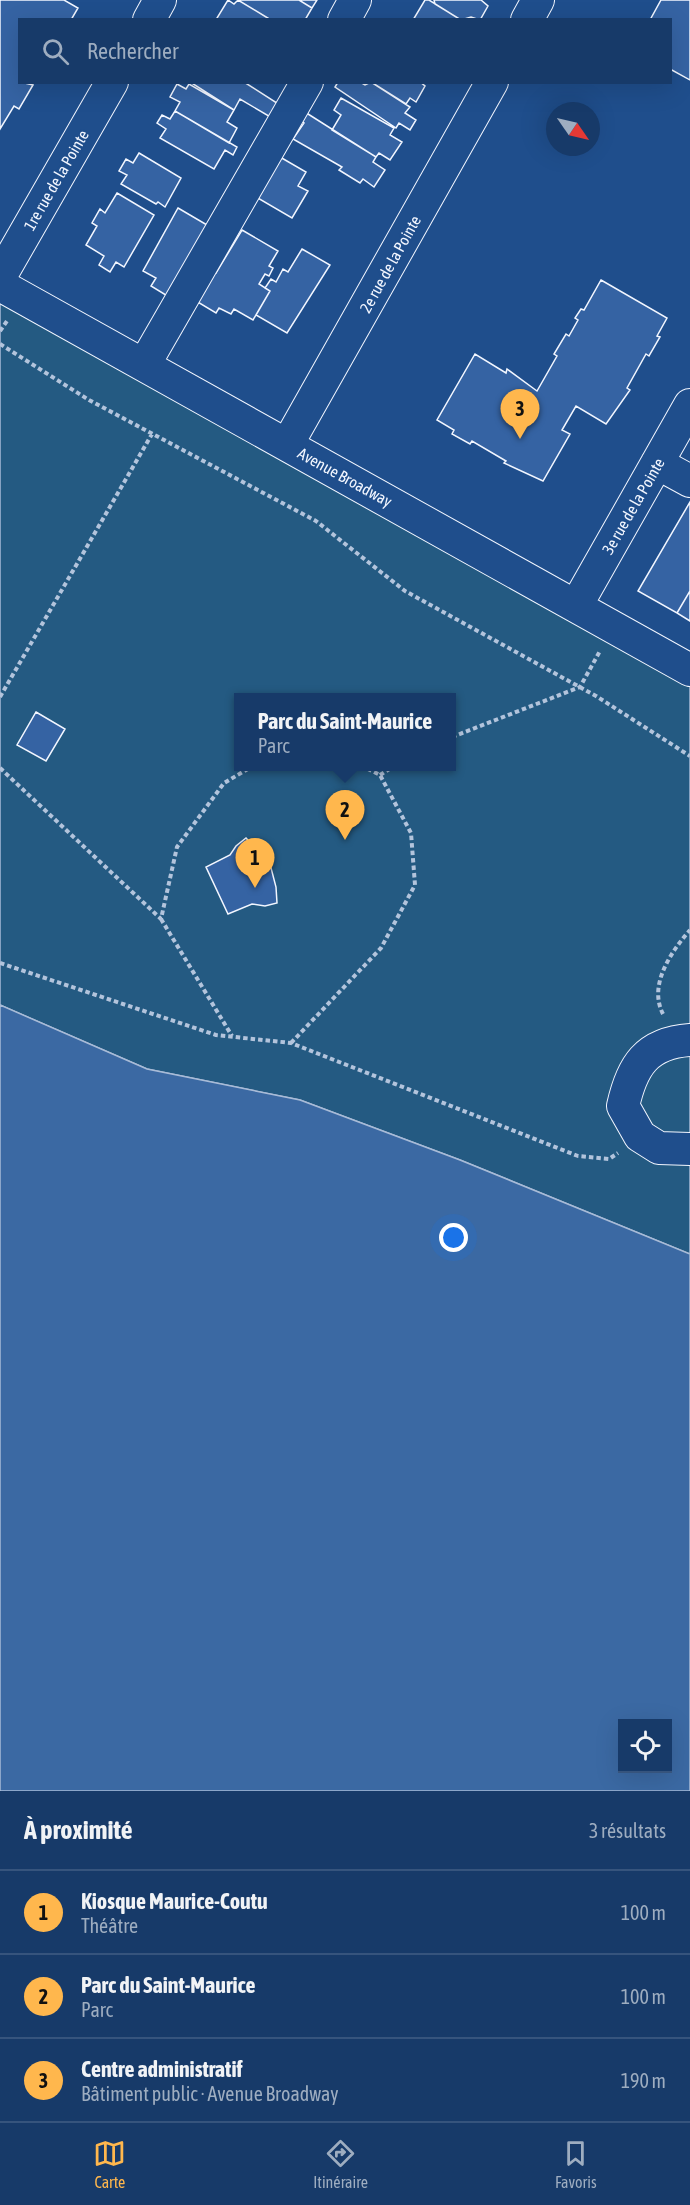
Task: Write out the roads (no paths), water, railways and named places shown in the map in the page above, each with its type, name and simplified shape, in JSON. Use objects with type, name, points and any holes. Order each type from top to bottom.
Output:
[{"type":"street","points":[[150,18],[160,0]]},
{"type":"street","points":[[345,18],[355,0]]},
{"type":"street","points":[[528,18],[538,0]]},
{"type":"street","name":"1re rue de la Pointe","points":[[0,277],[111,84]]},
{"type":"street","points":[[144,365],[306,84]]},
{"type":"street","name":"2e rue de la Pointe","points":[[287,445],[491,84]]},
{"type":"street","name":"Avenue Broadway","points":[[0,285],[690,670]]},
{"type":"street","name":"3e rue de la Pointe","points":[[576,606],[690,405]]},
{"type":"street","points":[[657,463],[690,481]]},
{"type":"street","points":[[683,1041],[651,1050],[629,1078],[623,1106],[640,1136],[659,1148],[690,1149]]},
{"type":"place","name":"Centre administratif","points":[[520,439]]},
{"type":"place","name":"Parc du Saint-Maurice","points":[[345,840]]},
{"type":"place","name":"Kiosque Maurice-Coutu","points":[[255,888]]}]
